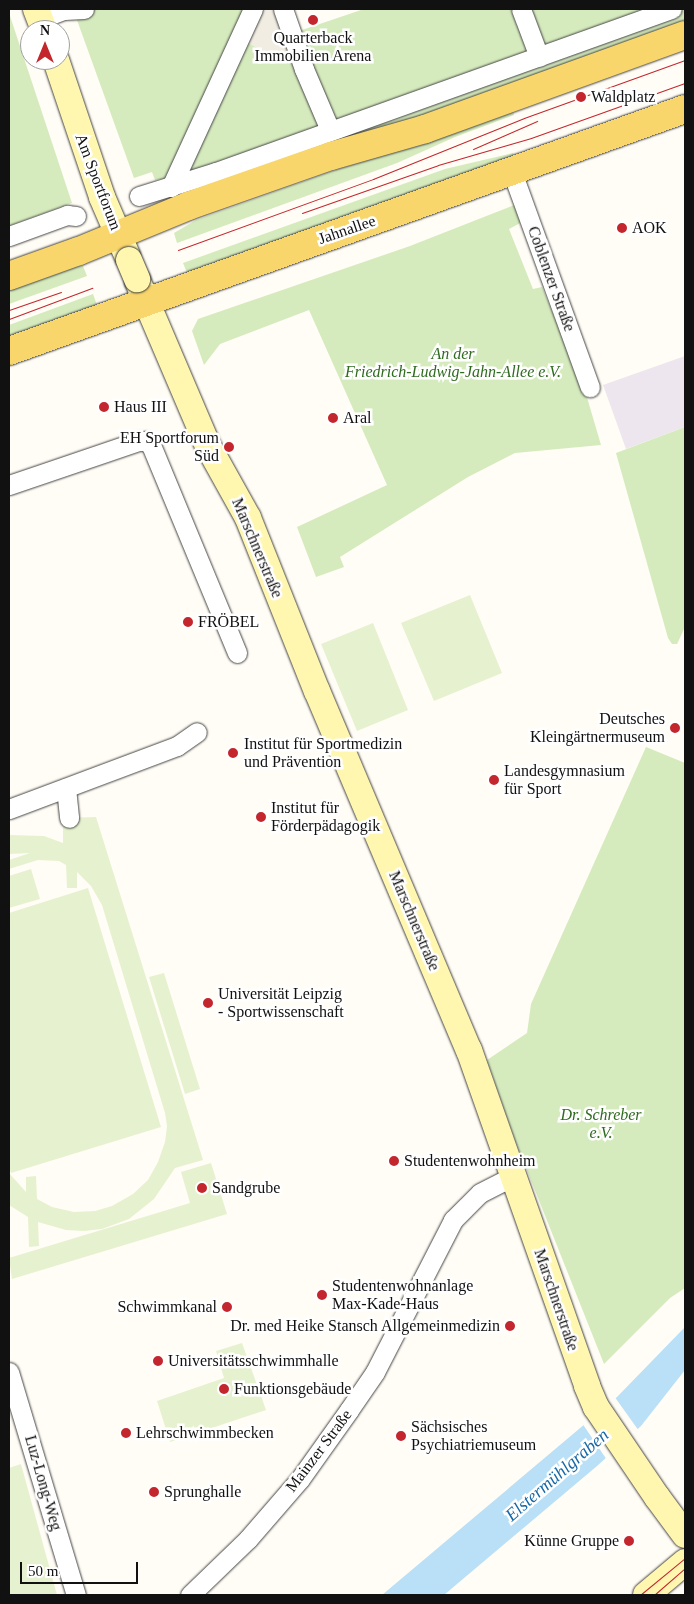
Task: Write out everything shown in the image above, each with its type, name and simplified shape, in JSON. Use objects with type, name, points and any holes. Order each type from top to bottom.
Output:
[{"type":"main road","points":[[9,276],[79,251],[181,208],[353,150],[391,140],[685,36]]},
{"type":"main road","name":"Am Sportforum","points":[[59,70],[102,197],[138,280]]},
{"type":"main road","name":"Jahnallee","points":[[9,351],[138,280],[512,172],[685,109]]},
{"type":"main road","name":"Marschnerstraße","points":[[138,280],[208,446],[248,518],[320,700],[469,1050],[596,1407],[670,1517],[685,1535]]},
{"type":"main road","points":[[646,1595],[685,1562]]},
{"type":"street","points":[[40,19],[64,10],[84,9]]},
{"type":"street","points":[[171,187],[253,9]]},
{"type":"street","points":[[283,9],[304,69],[330,130]]},
{"type":"street","points":[[522,9],[539,57]]},
{"type":"street","points":[[138,196],[171,187],[672,9]]},
{"type":"street","name":"Coblenzer Straße","points":[[512,172],[590,387]]},
{"type":"street","points":[[9,236],[67,215],[76,216]]},
{"type":"street","points":[[9,485],[124,446],[146,441],[151,445],[238,652]]},
{"type":"street","points":[[9,808],[177,746],[197,732]]},
{"type":"street","points":[[66,788],[69,818]]},
{"type":"street","name":"Mainzer Straße","points":[[190,1595],[248,1539],[300,1479],[349,1410],[375,1372],[453,1220],[480,1193],[514,1176]]},
{"type":"street","name":"Luz-Long-Weg","points":[[9,1372],[76,1595]]},
{"type":"shaded area","points":[[253,9],[283,9],[297,67],[239,39]]},
{"type":"shaded area","points":[[685,356],[685,427],[626,449],[603,385]]},
{"type":"green space","points":[[73,9],[291,9],[299,31],[364,9],[685,9],[685,20],[361,138],[206,192],[186,175],[155,180],[152,172],[134,178]]},
{"type":"green space","points":[[9,13],[20,46],[20,70],[28,70],[72,203],[9,226]]},
{"type":"green space","points":[[512,107],[514,115],[455,137],[397,163],[177,243],[174,233],[196,220]]},
{"type":"green space","points":[[513,153],[515,158],[187,273],[183,263],[445,169]]},
{"type":"green space","name":"An der Friedrich-Ludwig-Jahn-Allee e.V.","points":[[517,204],[524,221],[509,229],[533,289],[542,287],[586,394],[601,445],[515,453],[468,477],[340,557],[344,567],[316,577],[297,527],[387,485],[309,310],[220,344],[204,365],[192,331],[198,319],[410,246]]},
{"type":"green space","points":[[83,266],[87,276],[9,304],[9,286],[70,267]]},
{"type":"green space","points":[[93,294],[97,305],[9,339],[9,325]]},
{"type":"green space","points":[[685,427],[685,627],[677,644],[672,644],[668,638],[616,453]]},
{"type":"green space","points":[[470,595],[502,673],[434,701],[401,623]]},
{"type":"green space","points":[[373,623],[408,710],[357,731],[321,644]]},
{"type":"green space","name":"Dr. Schreber e.V.","points":[[646,747],[685,763],[685,1288],[670,1298],[604,1364],[515,1140],[487,1060],[527,1033],[531,1004]]},
{"type":"green space","points":[[96,817],[203,1160],[175,1168],[154,1199],[129,1219],[102,1229],[84,1231],[66,1230],[38,1222],[39,1246],[29,1247],[28,1217],[9,1205],[9,1173],[26,1192],[26,1177],[36,1176],[37,1199],[52,1207],[74,1212],[95,1211],[112,1206],[133,1194],[148,1180],[158,1162],[165,1142],[167,1126],[165,1113],[102,905],[91,886],[77,872],[77,888],[67,888],[66,865],[59,861],[38,860],[9,869],[9,860],[30,853],[9,854],[9,835],[44,836],[63,843],[63,818]]},
{"type":"green space","points":[[31,869],[40,899],[9,908],[9,876]]},
{"type":"green space","points":[[88,888],[161,1127],[11,1173],[9,1167],[9,913]]},
{"type":"green space","points":[[164,973],[200,1089],[185,1094],[149,977]]},
{"type":"green space","points":[[211,1163],[227,1214],[12,1279],[9,1258],[190,1203],[181,1172]]},
{"type":"green space","name":"Funktionsgebäude","points":[[242,1343],[266,1410],[170,1442],[157,1401],[224,1378],[216,1351]]},
{"type":"green space","points":[[21,1464],[57,1595],[9,1595],[9,1468]]},
{"type":"water","name":"Elstermühlgraben","points":[[685,1327],[685,1370],[641,1426],[597,1466],[444,1595],[382,1595],[617,1397]]},
{"type":"pier","points":[[614,1396],[639,1431],[607,1460],[582,1423]]},
{"type":"tram line","points":[[178,250],[373,179],[524,118],[685,60]]},
{"type":"tram line","points":[[302,213],[438,165],[531,138],[685,83]]},
{"type":"tram line","points":[[473,149],[537,121]]},
{"type":"tram line","points":[[9,319],[92,288]]},
{"type":"tram line","points":[[9,310],[61,292]]},
{"type":"tram line","points":[[640,1595],[685,1558]]},
{"type":"tram line","points":[[654,1595],[685,1568]]},
{"type":"place","name":"Quarterback Immobilien Arena","points":[[313,20]]},
{"type":"place","name":"Waldplatz","points":[[581,97]]},
{"type":"place","name":"AOK","points":[[622,228]]},
{"type":"place","name":"Haus III","points":[[104,407]]},
{"type":"place","name":"Aral","points":[[333,418]]},
{"type":"place","name":"EH Sportforum Süd","points":[[229,447]]},
{"type":"place","name":"FRÖBEL","points":[[188,622]]},
{"type":"place","name":"Deutsches Kleingärtnermuseum","points":[[675,728]]},
{"type":"place","name":"Institut für Sportmedizin und Prävention","points":[[233,753]]},
{"type":"place","name":"Landesgymnasium für Sport","points":[[494,780]]},
{"type":"place","name":"Institut für Förderpädagogik","points":[[261,817]]},
{"type":"place","name":"Universität Leipzig - Sportwissenschaft","points":[[208,1003]]},
{"type":"place","name":"Studentenwohnheim","points":[[394,1161]]},
{"type":"place","name":"Sandgrube","points":[[202,1188]]},
{"type":"place","name":"Studentenwohnanlage Max-Kade-Haus","points":[[322,1295]]},
{"type":"place","name":"Schwimmkanal","points":[[227,1307]]},
{"type":"place","name":"Dr. med Heike Stansch Allgemeinmedizin","points":[[510,1326]]},
{"type":"place","name":"Universitätsschwimmhalle","points":[[158,1361]]},
{"type":"place","name":"Funktionsgebäude","points":[[224,1389]]},
{"type":"place","name":"Lehrschwimmbecken","points":[[126,1433]]},
{"type":"place","name":"Sächsisches Psychiatriemuseum","points":[[401,1436]]},
{"type":"place","name":"Sprunghalle","points":[[154,1492]]},
{"type":"place","name":"Künne Gruppe","points":[[629,1541]]}]
